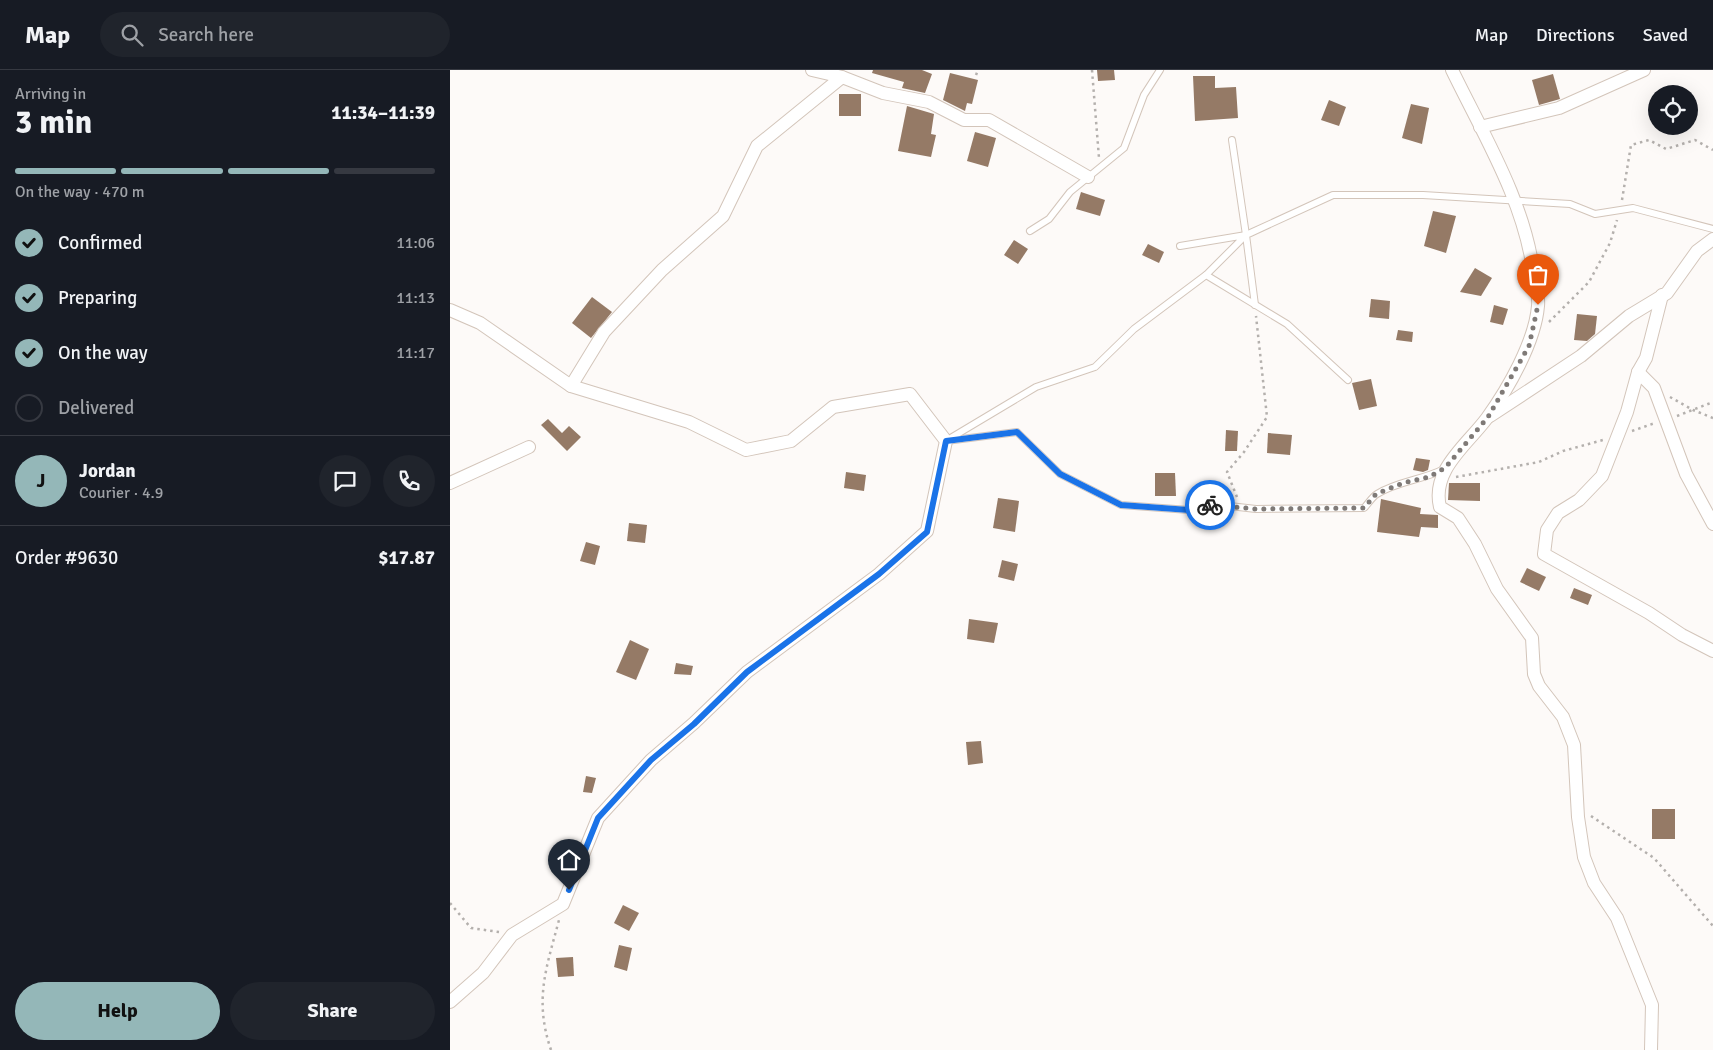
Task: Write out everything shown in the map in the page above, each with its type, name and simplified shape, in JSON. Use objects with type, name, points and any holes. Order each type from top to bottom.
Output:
[{"type":"street","points":[[812,70],[842,77],[883,93],[929,102],[964,120],[988,120],[1088,177]]},
{"type":"street","points":[[1452,70],[1515,201],[1530,244],[1538,305],[1529,346],[1488,417],[1443,474],[1437,494],[1440,507],[1458,518],[1475,544],[1497,589],[1532,638],[1534,674],[1539,686],[1563,717],[1574,745],[1584,857],[1594,883],[1617,918],[1652,1005],[1651,1050]]},
{"type":"street","points":[[1480,127],[1560,108],[1644,70]]},
{"type":"street","points":[[571,386],[604,332],[662,270],[722,216],[758,146],[842,77]]},
{"type":"street","points":[[1488,417],[1581,356],[1629,316],[1667,293],[1697,251],[1713,239]]},
{"type":"street","points":[[1662,296],[1646,358],[1638,372],[1602,476],[1579,500],[1558,513],[1547,530],[1544,554],[1649,613],[1682,635],[1713,651]]},
{"type":"street","points":[[450,310],[480,323],[571,386],[689,422],[746,450],[791,441],[833,407],[910,394],[946,441],[927,532],[879,574],[747,672],[694,724],[651,760],[598,818],[563,904],[512,935],[483,973],[450,1002]]},
{"type":"street","points":[[1638,372],[1654,388],[1686,474],[1713,524]]},
{"type":"street","points":[[450,483],[528,448]]},
{"type":"lane","points":[[1030,231],[1049,219],[1070,192],[1124,148],[1144,95],[1160,70]]},
{"type":"lane","points":[[1232,140],[1255,305]]},
{"type":"lane","points":[[1180,246],[1246,235],[1333,195],[1423,195],[1570,204],[1595,214],[1632,208],[1713,229]]},
{"type":"lane","points":[[946,441],[1036,387],[1095,367],[1134,330],[1206,275],[1246,235]]},
{"type":"lane","points":[[1206,275],[1286,324],[1348,380]]},
{"type":"lane","points":[[946,441],[1017,432],[1060,474],[1121,505],[1189,510],[1212,504],[1241,507],[1364,508],[1376,494],[1403,483],[1443,474]]},
{"type":"path","points":[[976,75],[978,70]]},
{"type":"path","points":[[1092,70],[1100,168]]},
{"type":"path","points":[[1547,324],[1589,282],[1610,243],[1620,210],[1631,145],[1648,140],[1666,149],[1695,140],[1713,150]]},
{"type":"path","points":[[1241,507],[1227,472],[1244,452],[1267,417],[1255,305]]},
{"type":"path","points":[[1654,388],[1693,410],[1713,418]]},
{"type":"path","points":[[1443,474],[1539,462],[1563,451],[1666,420],[1713,402]]},
{"type":"path","points":[[1578,806],[1613,832],[1654,858],[1713,926]]},
{"type":"path","points":[[450,903],[471,928],[512,935]]},
{"type":"path","points":[[551,1050],[544,1030],[541,999],[563,904]]},
{"type":"building","points":[[873,70],[922,70],[932,74],[925,93],[902,88],[904,82],[872,73]]},
{"type":"building","points":[[1097,70],[1114,70],[1115,80],[1098,81]]},
{"type":"building","points":[[950,73],[978,80],[972,104],[967,103],[965,111],[943,100]]},
{"type":"building","points":[[1553,74],[1560,99],[1539,105],[1532,80]]},
{"type":"building","points":[[1193,76],[1215,76],[1215,88],[1236,87],[1238,118],[1195,121]]},
{"type":"building","points":[[839,94],[861,94],[861,116],[839,116]]},
{"type":"building","points":[[1329,100],[1346,107],[1339,126],[1321,120]]},
{"type":"building","points":[[1411,104],[1429,108],[1422,144],[1402,138]]},
{"type":"building","points":[[907,106],[934,114],[931,134],[936,135],[931,157],[898,151]]},
{"type":"building","points":[[975,132],[996,138],[988,167],[967,161]]},
{"type":"building","points":[[1081,192],[1105,200],[1100,216],[1076,209]]},
{"type":"building","points":[[1433,211],[1456,216],[1446,253],[1424,246]]},
{"type":"building","points":[[1014,240],[1028,249],[1018,264],[1004,255]]},
{"type":"building","points":[[1148,244],[1164,252],[1159,263],[1142,255]]},
{"type":"building","points":[[1475,268],[1492,278],[1481,296],[1460,292]]},
{"type":"building","points":[[592,297],[612,312],[591,338],[572,323]]},
{"type":"building","points":[[1371,299],[1390,301],[1389,319],[1369,317]]},
{"type":"building","points":[[1494,305],[1508,309],[1503,325],[1490,322]]},
{"type":"building","points":[[1577,314],[1597,316],[1595,334],[1587,341],[1574,340]]},
{"type":"building","points":[[1398,330],[1413,332],[1412,342],[1396,340]]},
{"type":"building","points":[[1371,379],[1377,406],[1359,410],[1352,383]]},
{"type":"building","points":[[548,419],[562,433],[569,426],[581,437],[567,451],[541,425]]},
{"type":"building","points":[[1226,430],[1238,431],[1237,451],[1225,451]]},
{"type":"building","points":[[1268,433],[1292,435],[1290,455],[1267,453]]},
{"type":"building","points":[[1416,458],[1430,460],[1428,470],[1423,472],[1413,470]]},
{"type":"building","points":[[846,472],[866,475],[864,491],[844,488]]},
{"type":"building","points":[[1155,473],[1175,473],[1176,496],[1155,496]]},
{"type":"building","points":[[1449,483],[1480,483],[1480,501],[1448,500]]},
{"type":"building","points":[[998,498],[1019,501],[1015,532],[993,528]]},
{"type":"building","points":[[1381,499],[1421,508],[1420,514],[1438,515],[1438,528],[1421,527],[1419,537],[1377,532]]},
{"type":"building","points":[[629,523],[647,525],[645,543],[627,541]]},
{"type":"building","points":[[586,542],[600,546],[595,565],[580,561]]},
{"type":"building","points":[[1002,560],[1018,564],[1014,581],[998,577]]},
{"type":"building","points":[[1527,568],[1546,577],[1539,591],[1520,582]]},
{"type":"building","points":[[1574,588],[1592,595],[1588,605],[1570,598]]},
{"type":"building","points":[[969,619],[998,623],[994,643],[967,639]]},
{"type":"building","points":[[630,640],[649,649],[636,680],[616,672]]},
{"type":"building","points":[[676,663],[693,666],[691,675],[674,674]]},
{"type":"building","points":[[981,741],[983,763],[968,765],[966,742]]},
{"type":"building","points":[[586,776],[596,778],[592,793],[583,792]]},
{"type":"building","points":[[1652,809],[1675,809],[1675,839],[1652,839]]},
{"type":"building","points":[[623,905],[639,913],[629,931],[614,923]]},
{"type":"building","points":[[619,945],[632,948],[627,971],[614,967]]},
{"type":"building","points":[[573,957],[574,976],[558,977],[556,958]]},
{"type":"way so far","points":[[1210,505],[1256,509],[1364,508],[1376,494],[1403,483],[1429,477],[1445,468],[1488,417],[1529,346],[1538,305]]},
{"type":"route","points":[[569,890],[598,818],[651,760],[694,724],[747,672],[879,574],[927,532],[946,441],[1017,432],[1060,474],[1121,505],[1189,510],[1210,505]]}]
